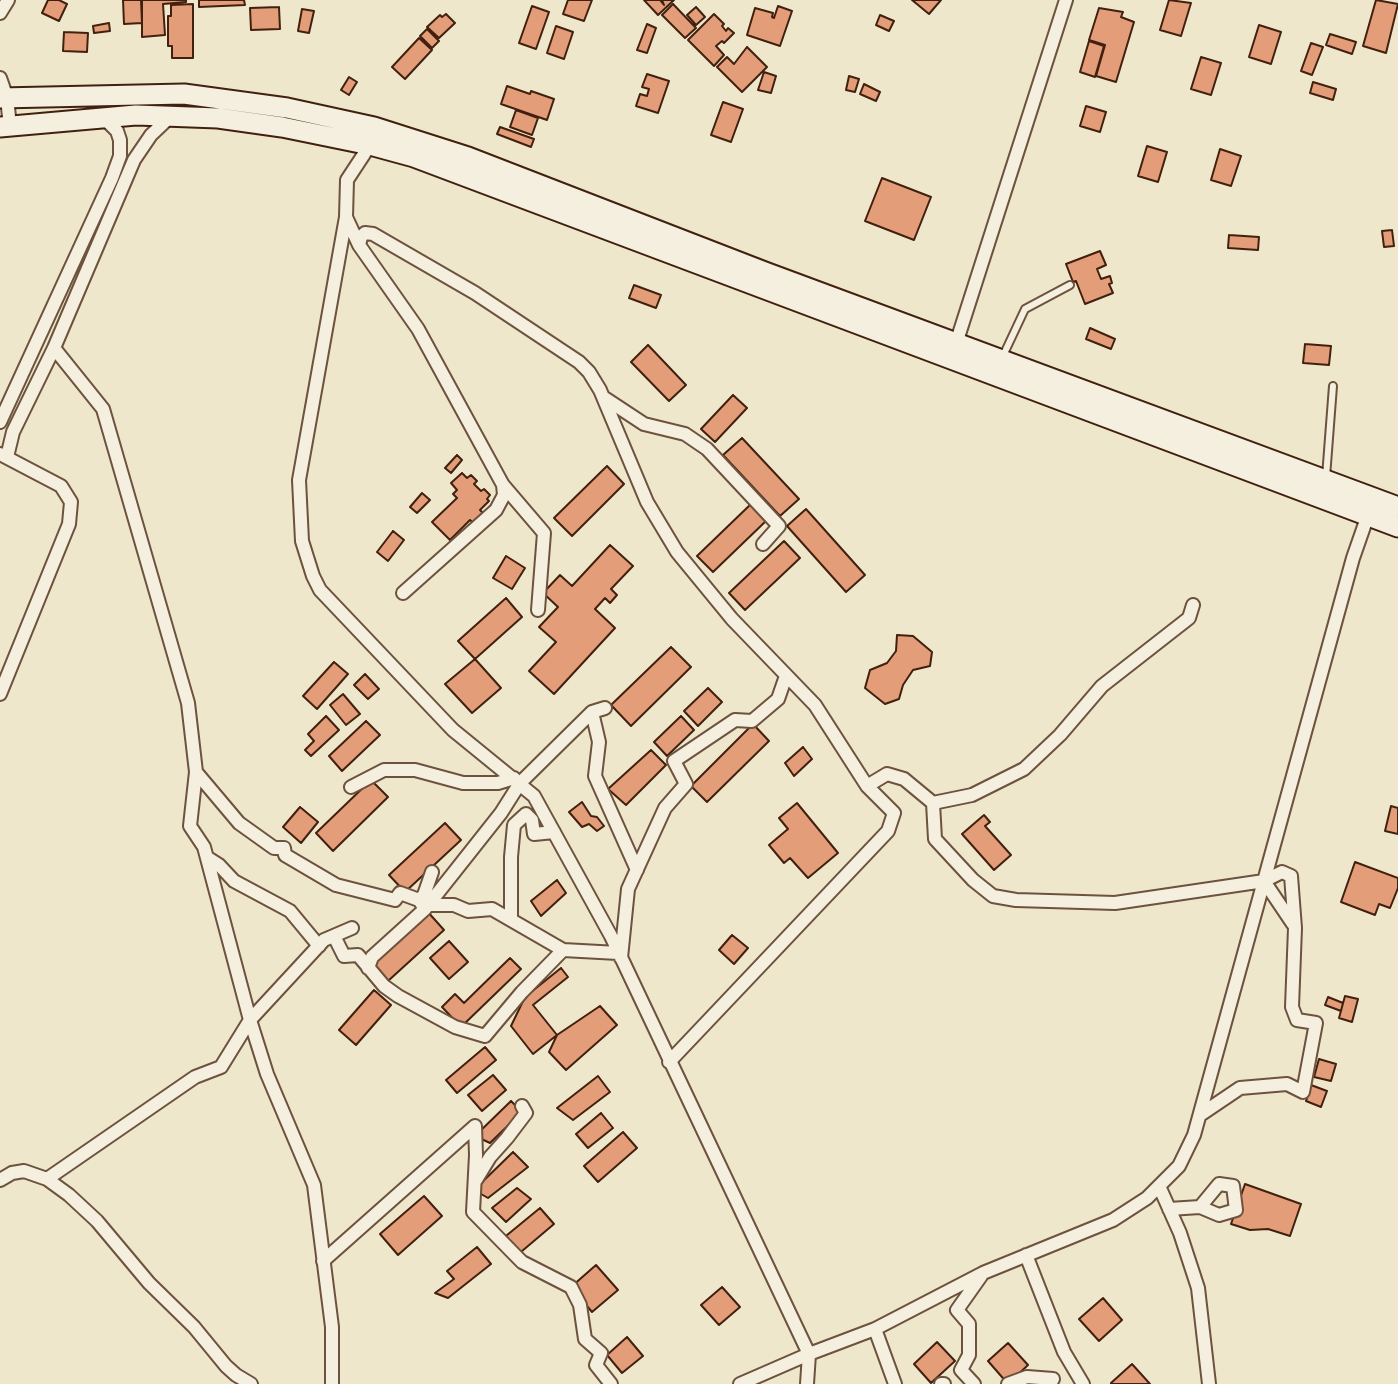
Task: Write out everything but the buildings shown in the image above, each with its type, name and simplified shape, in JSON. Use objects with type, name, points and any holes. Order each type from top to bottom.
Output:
[{"type":"main road","points":[[3,98],[184,94],[274,106],[374,127],[468,157],[1398,527]]},
{"type":"main road","points":[[5,126],[136,116],[231,120],[370,145],[440,166],[953,351],[1002,360],[1398,507]]},
{"type":"street","points":[[0,13],[9,0]]},
{"type":"street","points":[[953,351],[1066,0]]},
{"type":"street","points":[[0,78],[5,126]]},
{"type":"street","points":[[0,694],[69,524],[71,502],[61,486],[4,456],[54,348],[134,160],[151,135],[172,117]]},
{"type":"street","points":[[0,422],[120,156],[117,131],[104,118]]},
{"type":"street","points":[[370,145],[348,180],[346,216],[299,480],[302,541],[320,590],[453,730],[534,796],[620,955],[809,1354],[807,1384]]},
{"type":"street","points":[[346,216],[359,245],[418,329],[503,485],[544,533],[538,610]]},
{"type":"street","points":[[359,245],[365,233],[373,234],[475,293],[579,362],[589,372],[603,397],[647,502],[677,552],[732,619],[815,705],[867,786],[894,813],[888,831],[670,1062]]},
{"type":"street","points":[[54,348],[103,409],[188,703],[196,772],[190,826],[208,858],[250,1020],[267,1074],[314,1185],[331,1327],[332,1384]]},
{"type":"street","points":[[603,397],[644,424],[685,434],[706,449],[779,526],[763,544]]},
{"type":"street","points":[[403,593],[496,510],[503,495],[503,485]]},
{"type":"street","points":[[740,1384],[875,1329],[983,1273],[1113,1220],[1147,1198],[1180,1166],[1200,1115],[1353,558],[1368,515]]},
{"type":"street","points":[[933,803],[972,795],[1024,769],[1060,735],[1102,686],[1189,618],[1192,605]]},
{"type":"street","points":[[620,955],[628,889],[666,808],[687,784],[674,761],[735,720],[752,721],[778,699],[786,676]]},
{"type":"street","points":[[368,968],[372,957],[424,905],[501,813],[517,780],[592,712],[605,708]]},
{"type":"street","points":[[592,712],[599,742],[595,776],[637,870]]},
{"type":"street","points":[[351,787],[384,770],[415,770],[463,783],[517,780]]},
{"type":"street","points":[[196,772],[239,823],[274,848],[284,848],[285,855],[336,885],[395,900],[400,893],[424,905],[454,905],[468,911],[492,909],[563,950],[620,955]]},
{"type":"street","points":[[867,786],[887,774],[904,779],[933,803],[935,839],[973,880],[993,896],[1016,900],[1115,903],[1264,881],[1282,872],[1291,876],[1296,928],[1292,1007],[1297,1020],[1316,1023],[1304,1092],[1287,1084],[1240,1088],[1200,1115]]},
{"type":"street","points":[[511,920],[514,825],[526,814],[532,820],[534,834],[554,832]]},
{"type":"street","points":[[208,858],[234,881],[290,911],[319,946]]},
{"type":"street","points":[[424,905],[424,895],[432,872]]},
{"type":"street","points":[[1264,881],[1296,928]]},
{"type":"street","points":[[47,1178],[195,1077],[221,1067],[250,1020],[324,940],[352,928]]},
{"type":"street","points":[[334,936],[344,956],[358,955],[384,986],[398,996],[455,1027],[485,1036],[522,992],[563,950]]},
{"type":"street","points":[[474,1183],[490,1157],[526,1113],[522,1106]]},
{"type":"street","points":[[324,1261],[475,1126],[473,1212],[515,1257],[571,1287],[580,1306],[585,1339],[601,1353],[596,1365],[611,1384]]},
{"type":"street","points":[[0,1180],[12,1172],[24,1171],[47,1178],[97,1222],[149,1283],[194,1327],[226,1366],[251,1384]]},
{"type":"street","points":[[1159,1186],[1180,1233],[1198,1288],[1209,1384]]},
{"type":"street","points":[[1169,1209],[1200,1207]]},
{"type":"street","points":[[1026,1255],[1064,1352],[1083,1384]]},
{"type":"street","points":[[974,1384],[961,1370],[969,1355],[969,1324],[957,1310],[983,1273]]},
{"type":"street","points":[[875,1329],[895,1384]]},
{"type":"street","points":[[1008,1384],[1027,1377],[1053,1379],[1050,1384]]},
{"type":"lane","points":[[1002,360],[1025,309],[1070,285]]},
{"type":"lane","points":[[1326,479],[1333,386]]}]
